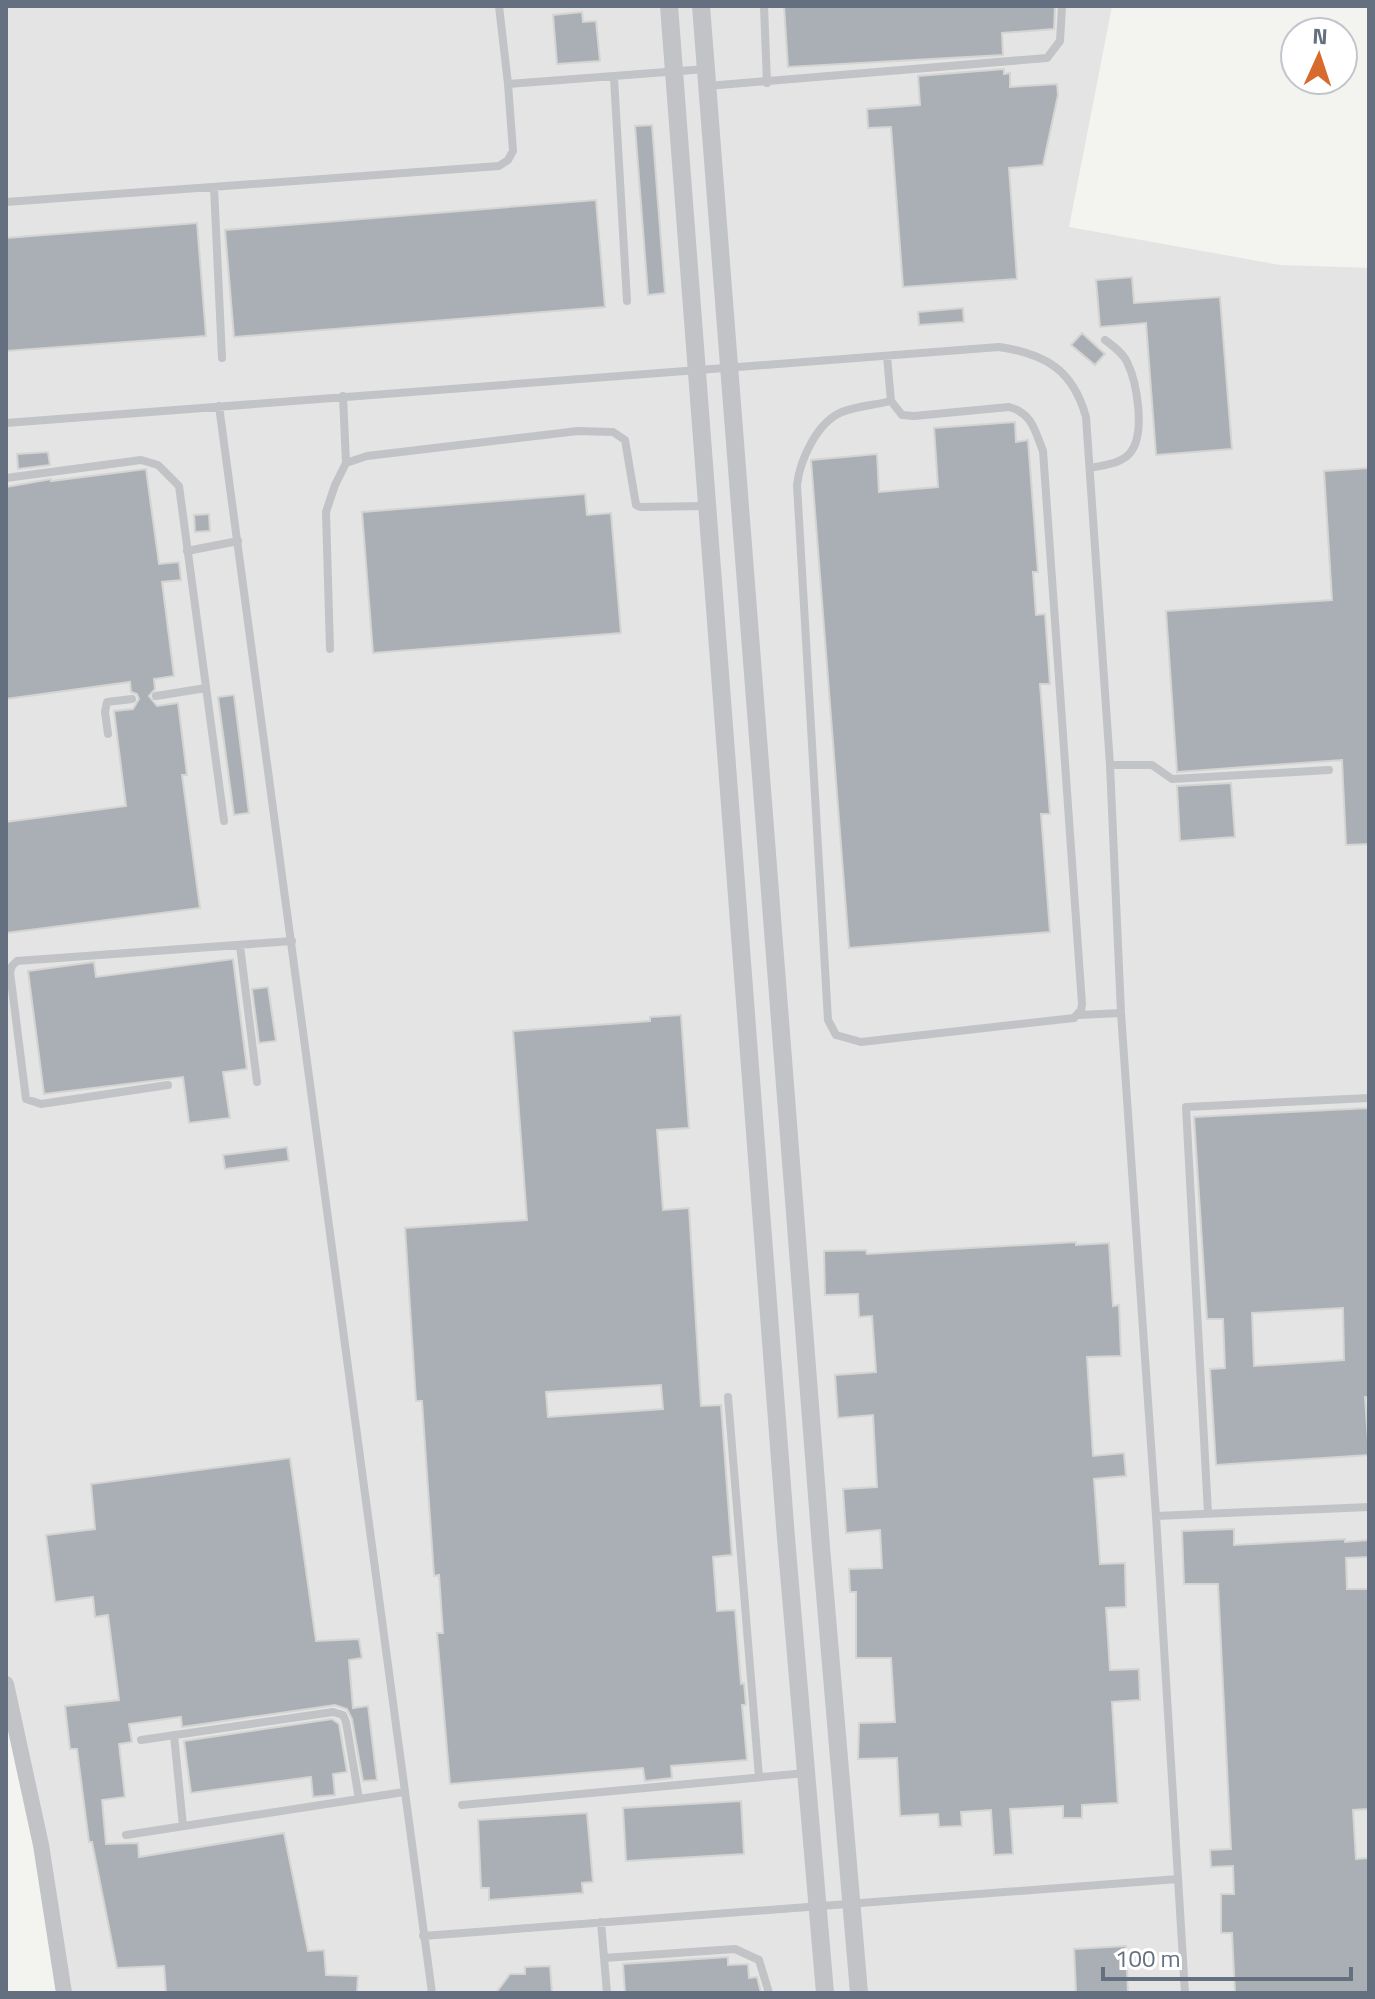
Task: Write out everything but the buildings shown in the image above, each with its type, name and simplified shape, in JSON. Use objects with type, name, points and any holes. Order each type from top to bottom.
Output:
[{"type":"street","points":[[669,6],[825,1993]]},
{"type":"street","points":[[701,6],[821,1547],[859,1993]]},
{"type":"street","points":[[758,1166],[793,1164]]},
{"type":"street","points":[[6,1684],[41,1845],[64,1993]]},
{"type":"lane","points":[[6,202],[499,166],[508,160],[513,151],[499,6]]},
{"type":"lane","points":[[764,6],[767,83]]},
{"type":"lane","points":[[508,84],[674,72],[767,83],[1047,58],[1060,41],[1062,6]]},
{"type":"lane","points":[[614,78],[627,301]]},
{"type":"lane","points":[[214,187],[222,358]]},
{"type":"lane","points":[[1090,468],[1117,462],[1128,456],[1135,445],[1139,405],[1127,361],[1105,340]]},
{"type":"lane","points":[[6,423],[999,347],[1025,351],[1044,359],[1064,374],[1083,404],[1090,468],[1110,765],[1121,1013],[1185,1993]]},
{"type":"lane","points":[[887,356],[891,401],[902,415],[1009,407],[1020,410],[1029,418],[1043,451],[1082,1004],[1078,1015]]},
{"type":"lane","points":[[330,649],[326,512],[346,463],[343,396]]},
{"type":"lane","points":[[891,401],[840,413],[833,419],[810,445],[799,466],[797,485],[828,1020],[836,1035],[861,1042],[1065,1021],[1078,1015],[1121,1013]]},
{"type":"lane","points":[[219,406],[432,1993]]},
{"type":"lane","points":[[346,463],[367,456],[578,431],[613,432],[625,440],[636,505],[707,506]]},
{"type":"lane","points":[[6,478],[141,460],[158,465],[179,486],[224,821]]},
{"type":"lane","points":[[187,551],[238,541]]},
{"type":"lane","points":[[156,696],[206,688]]},
{"type":"lane","points":[[108,734],[107,702],[132,699]]},
{"type":"lane","points":[[1110,765],[1152,765],[1172,779],[1329,770]]},
{"type":"lane","points":[[168,1085],[41,1104],[26,1099],[10,972],[12,966],[17,961],[292,941]]},
{"type":"lane","points":[[240,946],[257,1082]]},
{"type":"lane","points":[[1208,1513],[1186,1107],[1369,1098]]},
{"type":"lane","points":[[728,1397],[759,1777]]},
{"type":"lane","points":[[1156,1516],[1369,1507]]},
{"type":"lane","points":[[141,1740],[333,1712],[343,1715],[359,1799]]},
{"type":"lane","points":[[174,1735],[183,1826]]},
{"type":"lane","points":[[462,1805],[807,1773]]},
{"type":"lane","points":[[126,1835],[404,1792]]},
{"type":"lane","points":[[423,1936],[1178,1879]]},
{"type":"lane","points":[[601,1922],[607,1993]]},
{"type":"lane","points":[[604,1958],[735,1949],[759,1960],[769,1993]]},
{"type":"shaded area","points":[[6,6],[1112,6],[1069,227],[1280,265],[1369,268],[1369,1993],[68,1993],[6,1697]]}]
